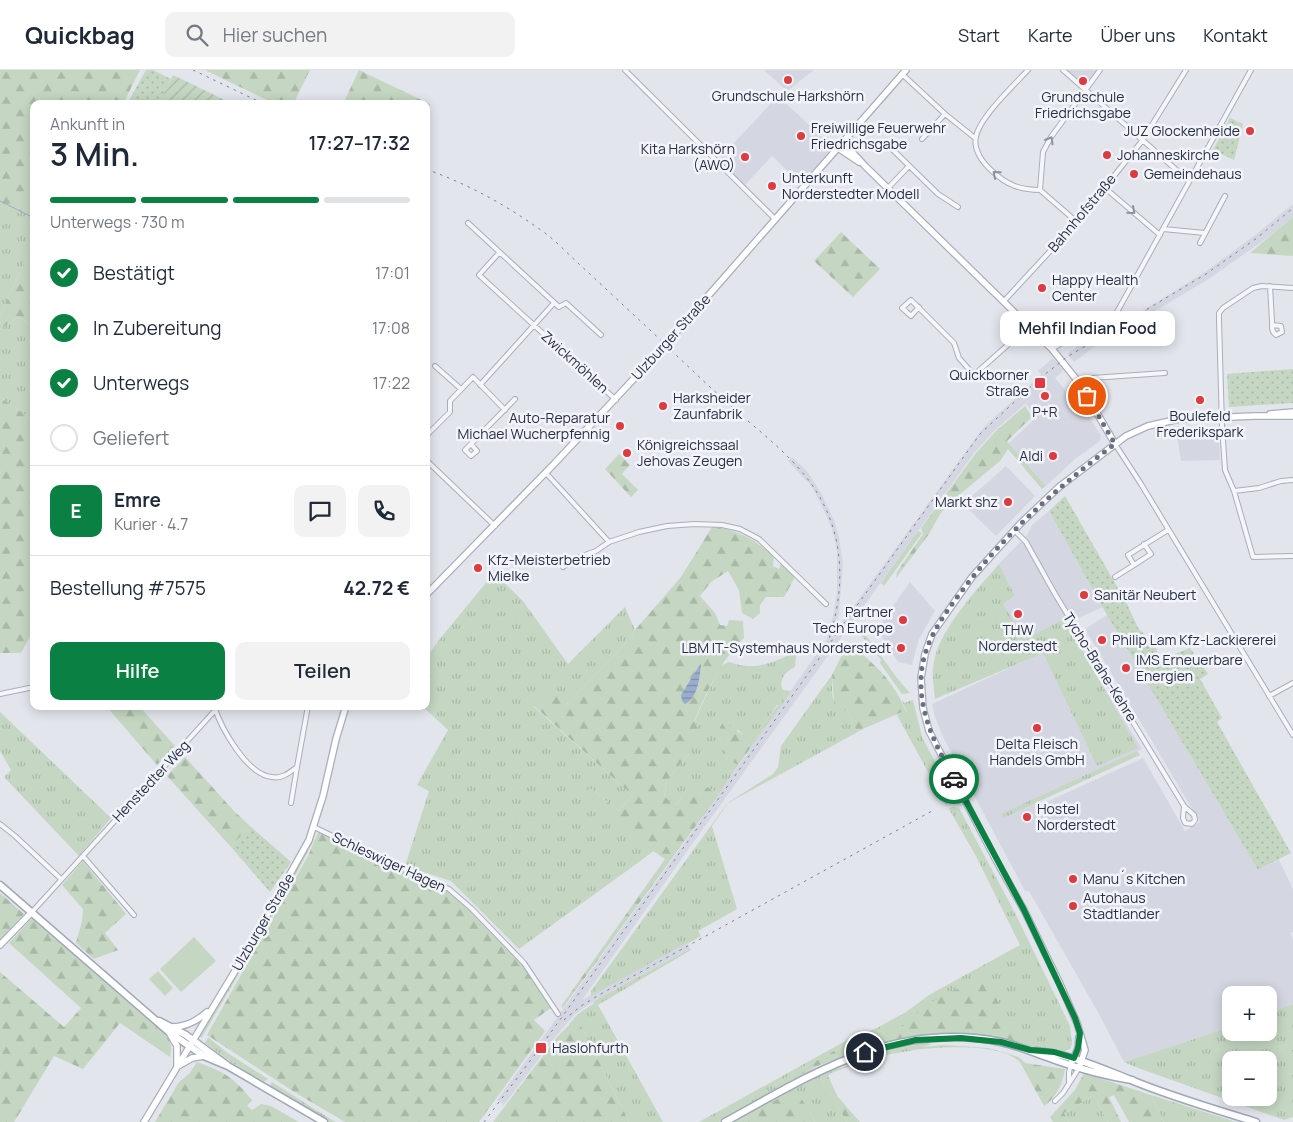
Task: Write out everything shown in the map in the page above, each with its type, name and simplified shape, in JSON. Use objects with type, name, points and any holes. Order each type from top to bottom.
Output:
[{"type":"main road","points":[[0,885],[149,1017],[324,1122]]},
{"type":"main road","points":[[725,1122],[828,1066],[865,1052],[894,1044],[926,1039],[961,1038],[1001,1042],[1071,1065],[1080,1064]]},
{"type":"main road","points":[[191,1043],[204,1056],[228,1066]]},
{"type":"main road","points":[[1030,1050],[1054,1052],[1074,1058],[1080,1064],[1106,1076],[1132,1080],[1256,1122]]},
{"type":"street","points":[[625,70],[775,219]]},
{"type":"street","points":[[975,138],[983,122],[1028,70]]},
{"type":"street","points":[[1063,70],[1189,181]]},
{"type":"street","points":[[1040,190],[1043,152],[1051,137],[1100,70]]},
{"type":"street","name":"Bahnhofstraße","points":[[1004,301],[1077,222],[1105,188],[1142,141],[1186,70]]},
{"type":"street","points":[[1052,349],[1068,339],[1094,333],[1112,321],[1251,70]]},
{"type":"street","points":[[904,72],[945,114],[975,138],[979,155],[985,164],[1001,179],[1023,190],[1040,190],[1077,222]]},
{"type":"street","name":"Ulzburger Straße","points":[[430,590],[495,526],[616,400],[904,72]]},
{"type":"street","points":[[922,139],[945,114]]},
{"type":"street","points":[[843,142],[865,166],[1052,349],[1080,384],[1293,736]]},
{"type":"street","points":[[838,148],[865,166]]},
{"type":"street","points":[[892,149],[938,194],[958,207]]},
{"type":"street","points":[[888,188],[909,166]]},
{"type":"street","points":[[1105,188],[1160,235]]},
{"type":"street","points":[[1200,243],[1225,196]]},
{"type":"street","points":[[468,223],[554,303],[559,307],[566,303],[601,335]]},
{"type":"street","points":[[1163,229],[1205,233]]},
{"type":"street","name":"Zwickmöhlen","points":[[499,253],[479,275],[616,400]]},
{"type":"street","points":[[1270,286],[1272,326]]},
{"type":"street","points":[[1293,288],[1270,286],[1253,288],[1223,308],[1219,313],[1225,470],[1234,491],[1253,557],[1293,556]]},
{"type":"street","name":"Zwickmöhlen","points":[[534,324],[554,303]]},
{"type":"street","points":[[919,307],[954,343],[959,358],[974,375],[1029,326]]},
{"type":"street","points":[[480,385],[534,324]]},
{"type":"street","points":[[435,366],[461,389]]},
{"type":"street","points":[[1080,384],[1092,378],[1165,373]]},
{"type":"street","points":[[430,432],[450,412],[450,401],[473,377],[505,410]]},
{"type":"street","points":[[471,444],[515,399]]},
{"type":"street","points":[[1256,416],[1293,412]]},
{"type":"street","points":[[1055,1101],[1076,1075],[1084,1050],[1080,1033],[1060,984],[1024,910],[934,741],[923,708],[921,678],[932,634],[972,577],[1014,530],[1059,487],[1115,444],[1134,432],[1160,422],[1179,419],[1293,416]]},
{"type":"street","points":[[430,464],[495,526]]},
{"type":"street","points":[[546,473],[609,542]]},
{"type":"street","points":[[1234,491],[1259,488],[1281,481],[1293,480]]},
{"type":"street","points":[[563,567],[574,559],[596,551],[609,542],[639,532],[667,526],[722,525],[740,529],[758,539],[826,604]]},
{"type":"street","name":"Tycho-Brahe-Kehre","points":[[1014,530],[1026,542],[1055,594],[1184,806],[1196,817],[1192,824],[1184,821],[1184,806]]},
{"type":"street","points":[[1134,565],[1128,555],[1168,530]]},
{"type":"street","points":[[1115,577],[1151,554],[1144,544]]},
{"type":"street","points":[[1270,696],[1293,683]]},
{"type":"street","points":[[0,694],[30,688]]},
{"type":"street","name":"Henstedter Weg","points":[[32,912],[212,710]]},
{"type":"street","points":[[215,710],[236,747],[248,764],[256,770],[266,776],[278,778],[296,767]]},
{"type":"street","points":[[291,803],[307,710]]},
{"type":"street","name":"Ulzburger Straße","points":[[144,1122],[261,927],[309,840],[345,710]]},
{"type":"street","points":[[284,776],[294,784]]},
{"type":"street","points":[[0,824],[61,879]]},
{"type":"street","name":"Schleswiger Hagen","points":[[314,827],[382,860],[449,889],[472,909],[524,963],[558,1014]]},
{"type":"street","points":[[83,856],[134,916]]},
{"type":"street","points":[[0,946],[32,912]]},
{"type":"street","points":[[176,1068],[177,1046],[171,1030],[194,1022],[214,1005]]},
{"type":"street","points":[[1069,1082],[1069,1072],[1078,1048],[1080,1033]]},
{"type":"street","points":[[176,1068],[192,1058],[204,1056]]},
{"type":"shaded area","name":"Grundschule Harkshörn","points":[[764,70],[814,70],[787,91]]},
{"type":"shaded area","name":"Grundschule Friedrichsgabe","points":[[1063,70],[1100,70],[1084,90]]},
{"type":"shaded area","name":"Freiwillige Feuerwehr Friedrichsgabe","points":[[778,96],[833,147],[801,184],[772,156],[745,185],[719,159]]},
{"type":"shaded area","points":[[1293,204],[1293,217],[1270,236],[1207,280],[1093,348],[1074,362],[1067,354],[1139,313],[1205,272]]},
{"type":"shaded area","points":[[1053,358],[1064,370],[1055,378],[1066,391],[1074,384],[1082,393],[1086,412],[1101,436],[1100,441],[1075,459],[1046,486],[1009,443],[1037,417],[1026,404],[1039,392],[995,430],[975,452],[582,1000],[686,942],[690,949],[594,1001],[574,1015],[504,1105],[497,1100],[685,842],[827,639],[837,593],[837,550],[832,529],[812,487],[788,461],[792,457],[807,471],[821,493],[834,520],[839,537],[843,564],[839,612],[835,632],[977,436],[986,425],[1041,375],[1038,371]]},
{"type":"shaded area","points":[[1218,428],[1220,460],[1181,461],[1176,429]]},
{"type":"shaded area","points":[[1006,466],[1035,496],[996,536],[963,504]]},
{"type":"shaded area","points":[[1049,511],[1103,607],[1078,618],[1064,619],[1025,639],[1003,604],[1015,596],[999,564],[1027,535],[1032,525]]},
{"type":"shaded area","points":[[910,582],[935,611],[919,639],[912,665],[898,662],[877,629]]},
{"type":"shaded area","points":[[1107,615],[1258,870],[1279,860],[1293,889],[1293,932],[1290,933],[1293,939],[1293,1004],[1277,1010],[1277,986],[1222,986],[1222,1030],[1124,1062],[1029,891],[1025,891],[943,737],[932,704],[1074,638],[1142,749],[1038,797],[1042,804],[1143,758],[1185,831],[1200,822],[1085,629]]},
{"type":"green space","points":[[0,70],[140,70],[125,100],[30,100],[30,215],[0,202]]},
{"type":"green space","points":[[146,70],[153,70],[171,79],[161,100],[129,100]]},
{"type":"green space","points":[[205,70],[310,70],[295,100],[267,100]]},
{"type":"green space","points":[[359,70],[422,100],[345,100]]},
{"type":"green space","points":[[173,75],[225,100],[161,100]]},
{"type":"green space","points":[[1230,118],[1243,124],[1234,160],[1213,150]]},
{"type":"green space","points":[[0,202],[30,215],[30,251],[0,315]]},
{"type":"green space","points":[[1293,217],[1293,256],[1250,253]]},
{"type":"green space","points":[[841,232],[880,269],[853,297],[814,261]]},
{"type":"green space","points":[[30,251],[30,324],[18,316],[0,330],[0,315]]},
{"type":"green space","points":[[18,316],[30,324],[30,418],[0,397],[0,330]]},
{"type":"green space","points":[[1293,369],[1293,403],[1229,407],[1227,374]]},
{"type":"green space","points":[[0,397],[30,418],[30,636],[21,653],[0,653]]},
{"type":"green space","points":[[1025,406],[1032,417],[1007,441],[1046,486],[1042,489],[1008,449],[1000,461],[953,500],[940,514],[929,534],[896,578],[897,572],[923,534],[921,528],[976,453],[996,431]]},
{"type":"green space","points":[[619,454],[630,465],[622,474],[638,490],[631,497],[605,469]]},
{"type":"green space","points":[[1065,496],[1127,604],[1138,628],[1155,645],[1160,660],[1190,648],[1208,674],[1200,679],[1222,718],[1217,722],[1291,853],[1258,870],[1107,615],[1049,511]]},
{"type":"green space","points":[[712,527],[730,530],[753,540],[774,556],[773,566],[779,569],[781,563],[795,577],[784,597],[766,597],[760,605],[760,613],[753,619],[742,613],[739,590],[728,571],[711,582],[700,596],[715,613],[720,625],[727,626],[729,620],[743,621],[744,638],[721,667],[709,688],[694,721],[698,727],[693,749],[667,780],[664,797],[677,805],[688,787],[694,785],[697,794],[702,793],[707,787],[719,794],[562,1009],[562,1005],[665,859],[650,849],[585,793],[590,788],[619,811],[632,795],[533,705],[551,690],[565,706],[632,637],[635,630],[681,577]]},
{"type":"green space","points":[[918,531],[922,533],[884,586],[881,583]]},
{"type":"green space","points":[[999,564],[1015,596],[1003,604],[1025,639],[1064,619],[1138,748],[1097,766],[1043,653],[935,699],[933,668],[941,640],[958,613]]},
{"type":"green space","points":[[494,573],[523,601],[568,664],[625,607],[635,630],[632,637],[565,706],[533,706],[632,795],[619,811],[590,788],[654,851],[519,949],[451,881],[405,866],[429,791],[417,785],[448,730],[426,710],[430,710],[430,652]]},
{"type":"green space","points":[[861,630],[910,693],[902,694],[880,663],[881,660],[861,635]]},
{"type":"green space","points":[[848,646],[853,647],[862,654],[892,685],[907,714],[902,712],[856,730],[848,711],[838,708],[834,703],[832,675],[845,649],[848,652],[851,650]]},
{"type":"green space","points":[[793,653],[796,656],[795,667],[785,674],[781,683],[783,690],[791,691],[781,706],[777,705],[753,738],[746,737],[738,730],[727,737],[729,741],[722,751],[727,759],[738,765],[719,794],[707,787],[702,793],[696,794],[694,786],[688,787],[677,805],[664,798],[667,780],[693,749],[694,722],[720,666],[729,662],[746,666],[762,665]]},
{"type":"green space","points":[[832,675],[834,702],[848,711],[856,730],[865,728],[728,803],[773,774],[778,767],[781,746]]},
{"type":"green space","points":[[902,700],[904,703],[913,700],[922,737],[954,798],[946,805],[897,715],[902,712],[907,713]]},
{"type":"green space","points":[[778,705],[781,706],[738,765],[727,759],[722,751],[729,740],[727,737],[722,737],[720,727],[725,721],[737,731],[752,738]]},
{"type":"green space","points":[[109,710],[143,710],[175,746],[157,765]]},
{"type":"green space","points":[[0,712],[111,818],[79,856],[4,777],[11,770],[0,751]]},
{"type":"green space","points":[[1137,751],[1140,755],[1003,818],[1001,814]]},
{"type":"green space","points":[[185,757],[250,826],[231,847],[167,776]]},
{"type":"green space","points":[[728,803],[712,826],[737,909],[698,931],[701,936],[591,996],[591,991]]},
{"type":"green space","points":[[952,807],[959,808],[1015,913],[1070,1026],[1072,1044],[1070,1049],[1065,1051],[1065,1054],[1061,1054],[1013,1042],[1016,1038],[901,1028],[892,1033],[843,1046],[773,1085],[833,1061],[719,1122],[699,1122],[849,1039],[877,1028],[906,1012],[929,995],[1020,945],[977,858],[949,809]]},
{"type":"green space","points":[[250,826],[291,862],[270,892],[231,847]]},
{"type":"green space","points":[[319,830],[449,889],[523,964],[551,1008],[534,1020],[545,1031],[479,1122],[345,1122],[296,1093],[207,1035],[308,856]]},
{"type":"green space","points":[[313,839],[285,895],[202,1037],[200,1037]]},
{"type":"green space","points":[[83,861],[126,914],[105,933],[118,950],[94,959],[76,943],[83,909],[62,885]]},
{"type":"green space","points":[[0,893],[24,914],[0,940]]},
{"type":"green space","points":[[32,918],[156,1026],[145,1040],[120,1023],[83,1069],[54,1056],[14,1122],[0,1122],[0,972],[64,1027],[81,1008],[9,943]]},
{"type":"green space","points":[[194,937],[216,961],[181,992],[160,969]]},
{"type":"green space","points":[[690,949],[598,1005],[663,1122],[629,1122],[580,1024],[569,1024],[578,1014],[593,1004],[594,1001]]},
{"type":"green space","points":[[158,971],[173,988],[165,996],[149,979]]},
{"type":"green space","points":[[984,976],[1017,1038],[1013,1042],[1010,1039],[1006,1041],[996,1039],[899,1040],[877,1045],[817,1066],[777,1088],[773,1085],[843,1046],[901,1028],[929,1003]]},
{"type":"green space","points":[[1293,1004],[1293,1117],[1284,1120],[1245,1106],[1277,1106],[1277,1051],[1222,1051],[1222,1098],[1124,1062],[1222,1030],[1222,1041],[1277,1041],[1277,1010]]},
{"type":"green space","points":[[574,1022],[580,1024],[629,1122],[493,1122],[558,1036]]},
{"type":"green space","points":[[156,1026],[170,1043],[170,1057],[145,1040]]},
{"type":"green space","points":[[208,1037],[226,1052],[268,1079],[263,1082],[225,1058],[205,1043]]},
{"type":"green space","points":[[928,1043],[932,1044],[921,1049],[857,1062],[820,1077],[847,1122],[815,1122],[796,1090],[736,1122],[730,1122],[831,1068],[872,1052]]},
{"type":"green space","points":[[944,1045],[988,1048],[1019,1057],[1025,1063],[1065,1069],[1061,1085],[1044,1106],[1020,1062],[1011,1056],[987,1049],[921,1049],[921,1047]]},
{"type":"green space","points":[[880,1055],[831,1073],[828,1076],[838,1097],[860,1122],[847,1122],[820,1077],[831,1071]]},
{"type":"green space","points":[[197,1062],[215,1069],[239,1085],[252,1100],[247,1106],[252,1110],[261,1104],[271,1106],[299,1122],[155,1122],[179,1082],[189,1074]]},
{"type":"green space","points":[[1084,1073],[1151,1095],[1164,1122],[1129,1122],[1114,1095],[1109,1097],[1121,1122],[1108,1122],[1094,1095],[1064,1113],[1069,1122],[1053,1122],[1050,1117],[1075,1090]]},
{"type":"green space","points":[[272,1082],[336,1122],[329,1122],[270,1086]]},
{"type":"green space","points":[[796,1089],[815,1122],[736,1122]]},
{"type":"green space","points":[[1094,1095],[1108,1122],[1069,1122],[1064,1113]]},
{"type":"green space","points":[[1151,1095],[1236,1122],[1164,1122]]},
{"type":"water","points":[[701,663],[696,692],[685,704],[682,701],[681,695]]},
{"type":"waterway","points":[[0,201],[30,216]]},
{"type":"railway","points":[[193,70],[256,100]]},
{"type":"railway","points":[[430,171],[459,182],[488,197],[531,223],[549,237],[711,388],[774,443],[799,469],[820,498],[828,514],[837,545],[840,576],[839,592],[829,639]]},
{"type":"railway","points":[[484,1122],[539,1049],[980,434],[1039,379],[1067,357],[1206,274],[1257,238],[1293,208]]},
{"type":"railway","points":[[564,1020],[581,1006],[599,995],[932,811]]},
{"type":"way so far","points":[[954,779],[929,731],[923,708],[921,678],[928,644],[938,624],[972,577],[1014,530],[1059,487],[1115,444],[1087,396]]},
{"type":"place","name":"Grundschule Harkshörn","points":[[788,80]]},
{"type":"place","name":"Grundschule Friedrichsgabe","points":[[1083,81]]},
{"type":"place","name":"JUZ Glockenheide","points":[[1250,131]]},
{"type":"place","name":"Freiwillige Feuerwehr Friedrichsgabe","points":[[801,136]]},
{"type":"place","name":"Johanneskirche","points":[[1107,155]]},
{"type":"place","name":"Kita Harkshörn (AWO)","points":[[745,157]]},
{"type":"place","name":"Gemeindehaus","points":[[1134,174]]},
{"type":"place","name":"Unterkunft Norderstedter Modell","points":[[772,186]]},
{"type":"place","name":"Happy Health Center","points":[[1042,288]]},
{"type":"place","name":"Quickborner Straße","points":[[1040,383]]},
{"type":"place","name":"P+R","points":[[1045,396]]},
{"type":"place","name":"Mehfil Indian Food","points":[[1087,396]]},
{"type":"place","name":"Boulefeld Frederikspark","points":[[1200,400]]},
{"type":"place","name":"Harksheider Zaunfabrik","points":[[663,406]]},
{"type":"place","name":"Auto-Reparatur Michael Wucherpfennig","points":[[620,426]]},
{"type":"place","name":"Königreichssaal Jehovas Zeugen","points":[[627,453]]},
{"type":"place","name":"Aldi","points":[[1053,456]]},
{"type":"place","name":"Markt shz","points":[[1008,502]]},
{"type":"place","name":"Kfz-Meisterbetrieb Mielke","points":[[478,568]]},
{"type":"place","name":"Sanitär Neubert","points":[[1084,595]]},
{"type":"place","name":"THW Norderstedt","points":[[1018,614]]},
{"type":"place","name":"Partner Tech Europe","points":[[903,620]]},
{"type":"place","name":"Philip Lam Kfz-Lackiererei","points":[[1102,640]]},
{"type":"place","name":"LBM IT-Systemhaus Norderstedt","points":[[901,648]]},
{"type":"place","name":"IMS Erneuerbare Energien","points":[[1126,668]]},
{"type":"place","name":"Delta Fleisch Handels GmbH","points":[[1037,728]]},
{"type":"place","name":"Hostel Norderstedt","points":[[1027,817]]},
{"type":"place","name":"Manu´s Kitchen","points":[[1073,879]]},
{"type":"place","name":"Autohaus Stadtlander","points":[[1073,906]]},
{"type":"place","name":"Haslohfurth","points":[[541,1048]]},
{"type":"route","points":[[865,1052],[903,1042],[949,1038],[1001,1042],[1030,1050],[1054,1052],[1074,1058],[1078,1048],[1079,1028],[1060,984],[1004,870],[996,860],[954,779]]}]
